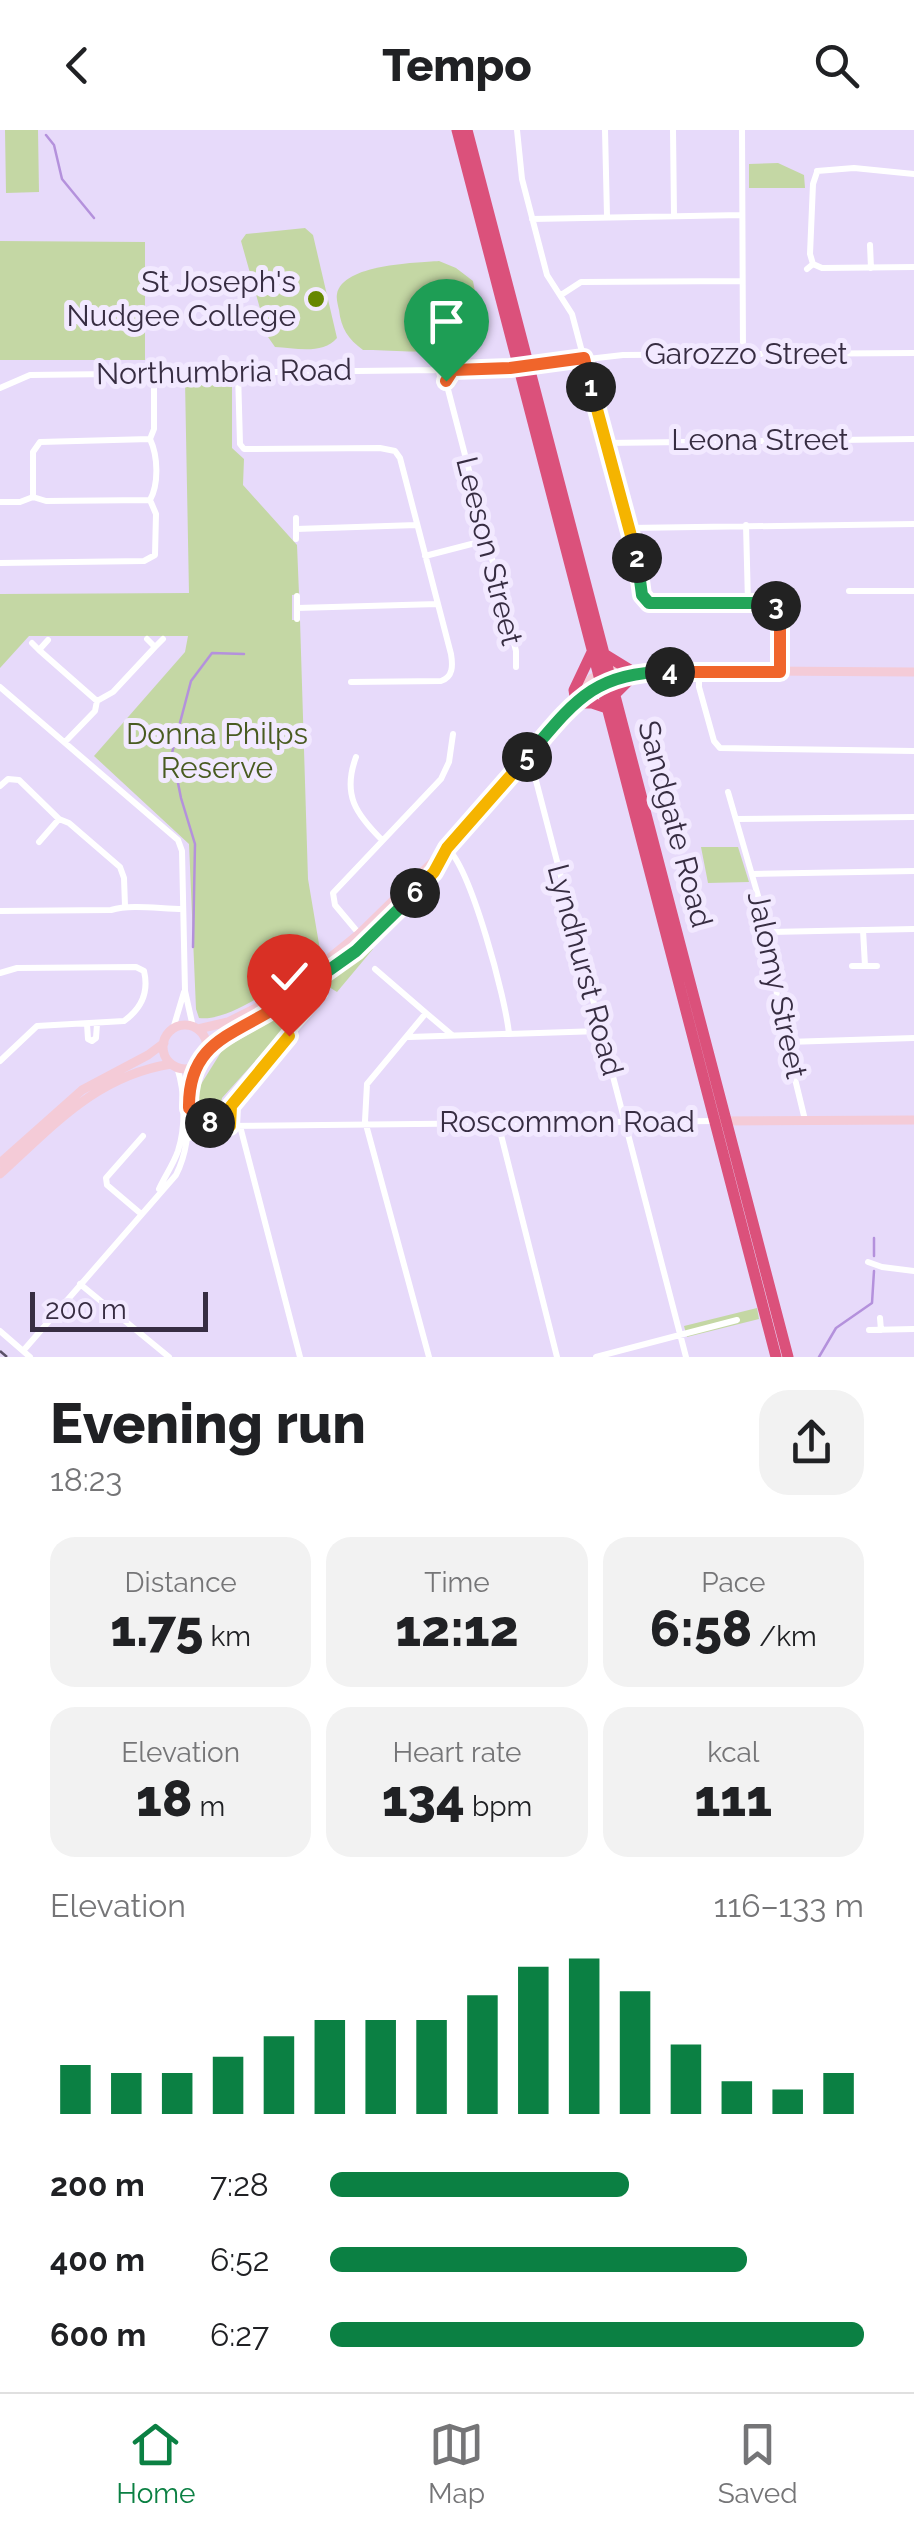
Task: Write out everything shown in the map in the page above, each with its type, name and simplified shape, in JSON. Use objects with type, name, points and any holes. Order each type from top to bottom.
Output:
[{"type":"highway","name":"Sandgate Road","points":[[456,130],[524,366]]},
{"type":"highway","name":"Sandgate Road","points":[[467,130],[605,677],[607,708],[788,1357]]},
{"type":"highway","points":[[607,708],[592,702],[574,703],[574,690],[598,653],[632,673],[615,694]]},
{"type":"highway","name":"Sandgate Road","points":[[605,677],[615,694],[776,1357]]},
{"type":"main road","points":[[207,1049],[305,990],[434,872],[447,848],[574,703],[589,680],[653,672],[914,672]]},
{"type":"main road","points":[[0,1163],[84,1089],[148,1055],[173,1029],[228,1022],[273,998],[363,938]]},
{"type":"main road","points":[[0,1174],[91,1094],[138,1070],[194,1067],[203,1060],[207,1049],[196,1028]]},
{"type":"main road","points":[[164,1042],[164,1054],[174,1066]]},
{"type":"main road","name":"Roscommon Road","points":[[721,1121],[914,1120]]},
{"type":"street","points":[[518,130],[522,179],[532,219],[547,275],[570,310],[584,358],[640,571],[642,598],[656,604],[769,604],[778,610],[780,672]]},
{"type":"street","points":[[606,130],[606,216]]},
{"type":"street","points":[[673,130],[674,215]]},
{"type":"street","points":[[742,130],[743,354]]},
{"type":"street","points":[[914,174],[854,168],[816,170],[810,254],[810,267],[914,268]]},
{"type":"street","points":[[532,219],[742,214]]},
{"type":"street","points":[[870,244],[871,268]]},
{"type":"street","points":[[561,295],[581,282],[742,281]]},
{"type":"street","name":"Garozzo Street","points":[[524,366],[584,358],[914,352]]},
{"type":"street","name":"Northumbria Road","points":[[0,388],[30,375],[439,370],[445,365],[452,370]]},
{"type":"street","points":[[439,370],[446,378],[452,370],[524,366]]},
{"type":"street","points":[[238,372],[242,448],[380,448],[395,451],[401,461],[452,661],[448,677],[441,682],[351,682]]},
{"type":"street","points":[[150,500],[156,486],[150,439],[154,428],[154,373]]},
{"type":"street","name":"Leeson Street","points":[[446,378],[516,651],[516,666]]},
{"type":"street","points":[[34,496],[33,452],[40,442],[150,439]]},
{"type":"street","name":"Leona Street","points":[[606,444],[914,439]]},
{"type":"street","points":[[0,502],[20,502],[34,496],[46,501],[150,500]]},
{"type":"street","points":[[0,563],[150,560],[156,549],[156,511],[150,500]]},
{"type":"street","points":[[296,518],[296,539]]},
{"type":"street","points":[[628,528],[914,524]]},
{"type":"street","points":[[296,528],[417,525]]},
{"type":"street","points":[[746,525],[748,604]]},
{"type":"street","points":[[425,556],[487,540]]},
{"type":"street","points":[[848,591],[914,591]]},
{"type":"street","points":[[297,596],[297,619]]},
{"type":"street","points":[[297,608],[438,604]]},
{"type":"street","points":[[147,639],[155,648]]},
{"type":"street","points":[[65,743],[95,711],[97,701],[112,692],[163,639]]},
{"type":"street","points":[[40,650],[48,640]]},
{"type":"street","points":[[32,643],[97,701]]},
{"type":"street","points":[[699,672],[699,687],[717,746],[914,751]]},
{"type":"street","points":[[0,687],[178,840],[182,852],[185,991],[196,1028]]},
{"type":"street","points":[[363,938],[336,905],[333,893],[441,779],[454,734]]},
{"type":"street","points":[[356,756],[352,770],[354,808],[382,840]]},
{"type":"street","name":"Lyndhurst Road","points":[[525,760],[534,773],[686,1357]]},
{"type":"street","points":[[0,786],[8,779],[16,779],[120,867],[124,906]]},
{"type":"street","name":"Jalomy Street","points":[[728,792],[770,932],[777,963],[777,1005],[806,1120]]},
{"type":"street","points":[[736,818],[914,817]]},
{"type":"street","points":[[39,842],[59,819]]},
{"type":"street","points":[[447,848],[456,858],[481,922],[509,1034]]},
{"type":"street","points":[[753,874],[914,870]]},
{"type":"street","points":[[0,911],[112,910],[124,906],[134,910],[183,909]]},
{"type":"street","points":[[770,932],[914,929]]},
{"type":"street","points":[[863,930],[865,966]]},
{"type":"street","points":[[852,966],[876,966]]},
{"type":"street","points":[[0,973],[17,968],[142,969],[146,991],[130,1016],[119,1023],[37,1026],[0,1062]]},
{"type":"street","points":[[375,969],[452,1034]]},
{"type":"street","points":[[173,1029],[185,991]]},
{"type":"street","points":[[230,1126],[231,1106],[325,995]]},
{"type":"street","points":[[426,1013],[367,1084],[364,1097],[367,1124],[429,1357]]},
{"type":"street","points":[[86,1024],[88,1039],[92,1041],[97,1024]]},
{"type":"street","points":[[409,1038],[600,1031]]},
{"type":"street","points":[[787,1042],[914,1038]]},
{"type":"street","points":[[159,1190],[176,1155],[182,1131],[182,1090],[174,1066]]},
{"type":"street","points":[[0,1331],[26,1354],[80,1284],[176,1174],[189,1138],[189,1084],[194,1067]]},
{"type":"street","points":[[189,1108],[203,1121],[220,1126]]},
{"type":"street","name":"Roscommon Road","points":[[189,1138],[220,1126],[721,1121]]},
{"type":"street","points":[[498,1123],[558,1357]]},
{"type":"street","points":[[240,1126],[300,1357]]},
{"type":"street","points":[[140,1213],[107,1184],[106,1178],[143,1136]]},
{"type":"street","points":[[868,1262],[882,1268],[914,1270]]},
{"type":"street","points":[[80,1284],[169,1357]]},
{"type":"street","points":[[880,1318],[881,1330]]},
{"type":"street","points":[[596,1357],[737,1320]]},
{"type":"street","points":[[869,1330],[914,1330]]},
{"type":"green space","points":[[5,130],[38,130],[39,192],[6,193]]},
{"type":"green space","points":[[778,163],[804,175],[805,188],[749,188],[749,164]]},
{"type":"green space","points":[[305,228],[313,235],[337,338],[317,349],[275,347],[268,337],[241,241],[246,234]]},
{"type":"green space","points":[[0,241],[145,242],[145,360],[0,360]]},
{"type":"green space","points":[[439,261],[473,281],[482,329],[472,339],[459,346],[427,351],[363,350],[353,342],[340,316],[337,296],[342,284],[352,276],[381,267]]},
{"type":"green space","name":"Donna Philps Reserve","points":[[185,381],[232,381],[232,448],[244,459],[243,485],[297,545],[299,594],[292,595],[292,620],[300,620],[308,879],[321,956],[245,1005],[213,1018],[199,1018],[196,1009],[189,844],[94,756],[185,652],[188,636],[29,636],[0,668],[0,594],[189,593]]},
{"type":"green space","points":[[701,847],[738,847],[749,882],[708,883]]},
{"type":"green space","points":[[369,947],[373,949],[337,992],[329,987],[319,990],[222,1098],[218,1118],[212,1120],[201,1114],[198,1089],[223,1049],[275,1019]]},
{"type":"green space","points":[[757,1308],[759,1319],[687,1337],[684,1326]]},
{"type":"waterway","points":[[46,135],[54,145],[62,179],[94,218]]},
{"type":"waterway","points":[[193,947],[195,844],[172,753],[191,681],[212,653],[244,654]]},
{"type":"waterway","points":[[874,1238],[874,1256]]},
{"type":"waterway","points":[[819,1357],[836,1328],[872,1303],[874,1271]]},
{"type":"railway","points":[[0,1351],[7,1357]]},
{"type":"place","name":"St Joseph's Nudgee College","points":[[316,299]]},
{"type":"route","points":[[289,1036],[231,1106],[230,1126],[203,1121],[189,1108],[190,1080],[207,1049],[305,990],[392,918],[434,872],[447,848],[568,709],[592,688],[615,678],[653,672],[780,672],[780,615],[774,605],[656,604],[642,598],[640,571],[584,358],[510,368],[452,370],[446,381]]}]
